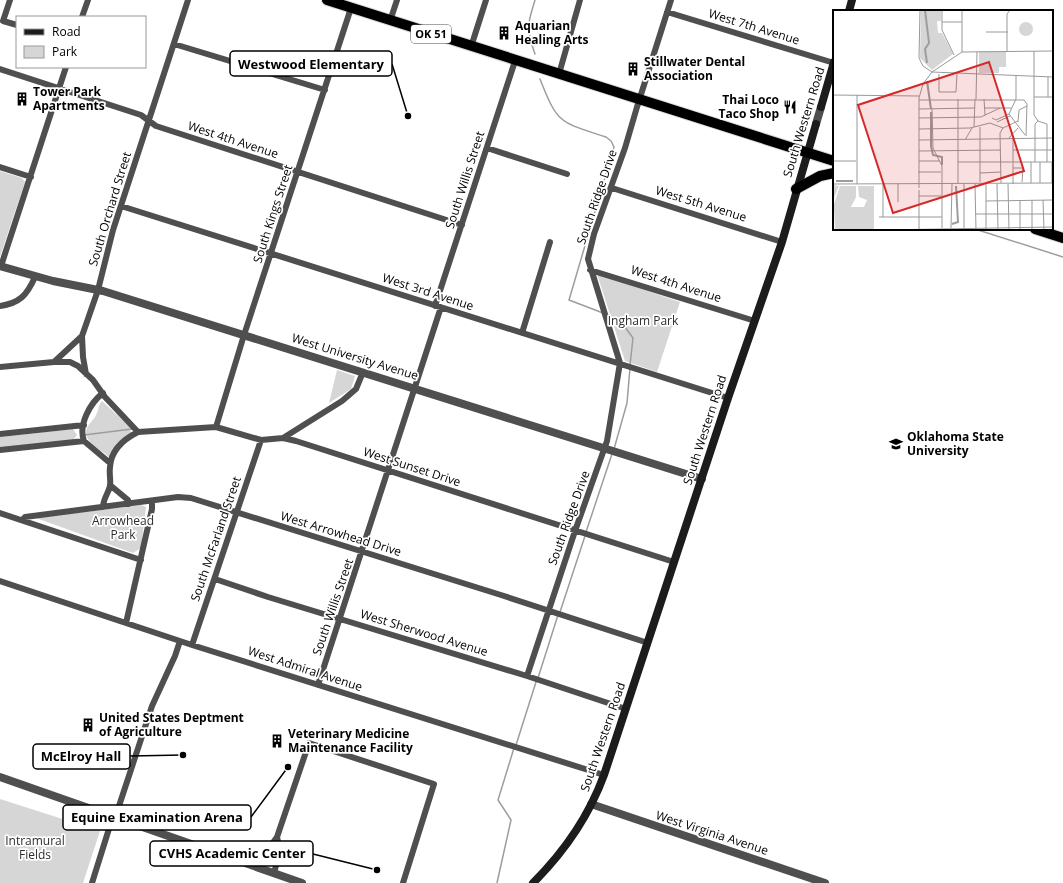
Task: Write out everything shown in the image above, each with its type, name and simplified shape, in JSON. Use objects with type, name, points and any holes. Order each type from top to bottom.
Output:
[{"type":"highway","name":"OK 51","points":[[327,0],[515,61],[833,161]]},
{"type":"highway","points":[[796,189],[820,176],[833,173]]},
{"type":"highway","points":[[1038,230],[1063,238]]},
{"type":"main road","points":[[849,10],[852,0]]},
{"type":"main road","name":"South Western Road","points":[[821,107],[833,65]]},
{"type":"main road","name":"South Western Road","points":[[534,883],[557,858],[576,832],[604,775],[728,398],[782,242],[796,189],[816,124]]},
{"type":"street","points":[[82,16],[88,0]]},
{"type":"street","name":"South Orchard Street","points":[[54,362],[82,336],[98,290],[113,230],[188,0]]},
{"type":"street","points":[[390,20],[397,0]]},
{"type":"street","points":[[471,47],[486,0]]},
{"type":"street","points":[[559,74],[580,0]]},
{"type":"street","name":"South Ridge Drive","points":[[527,676],[575,531],[611,450],[620,364],[606,311],[595,275],[590,270],[588,259],[594,234],[626,148],[639,99],[671,0]]},
{"type":"street","points":[[9,1],[3,21],[16,25]]},
{"type":"street","name":"South Kings Street","points":[[216,427],[244,335],[351,8]]},
{"type":"street","name":"West 7th Avenue","points":[[667,12],[833,62]]},
{"type":"street","points":[[174,44],[325,90]]},
{"type":"street","name":"South Willis Street","points":[[318,685],[389,471],[415,388],[462,225],[515,61]]},
{"type":"street","points":[[0,266],[66,68]]},
{"type":"street","name":"West 4th Avenue","points":[[0,69],[141,115],[149,122],[462,225]]},
{"type":"street","name":"South Western Road","points":[[816,124],[821,107]]},
{"type":"street","points":[[487,148],[568,174]]},
{"type":"street","points":[[0,167],[31,176]]},
{"type":"street","name":"West 5th Avenue","points":[[612,188],[782,242]]},
{"type":"street","name":"West 3rd Avenue","points":[[121,206],[728,398]]},
{"type":"street","points":[[522,333],[550,242]]},
{"type":"street","name":"West University Avenue","points":[[0,266],[35,277],[98,290],[702,479]]},
{"type":"street","name":"West 4th Avenue","points":[[590,270],[754,321]]},
{"type":"street","points":[[0,306],[10,304],[28,292],[35,277]]},
{"type":"street","points":[[82,336],[86,374]]},
{"type":"street","points":[[0,367],[70,362],[78,366],[98,386],[138,432],[127,438],[115,451],[110,463],[110,485],[103,502],[103,507]]},
{"type":"street","points":[[283,438],[342,400],[356,389],[363,372]]},
{"type":"street","points":[[84,441],[82,435],[86,415],[103,393]]},
{"type":"street","points":[[0,434],[84,425]]},
{"type":"street","name":"West Sunset Drive","points":[[138,432],[216,427],[261,440],[283,438],[674,562]]},
{"type":"street","name":"South McFarland Street","points":[[192,645],[261,440]]},
{"type":"street","points":[[0,450],[84,441],[90,444],[110,463]]},
{"type":"street","points":[[110,485],[128,500],[129,504]]},
{"type":"street","name":"West Arrowhead Drive","points":[[22,520],[25,517],[178,497],[191,498],[648,643]]},
{"type":"street","points":[[126,623],[141,560],[152,501]]},
{"type":"street","points":[[0,513],[141,560]]},
{"type":"street","name":"West Sherwood Avenue","points":[[215,579],[340,619],[541,680],[626,709]]},
{"type":"street","name":"West Admiral Avenue","points":[[0,581],[192,645],[514,748],[604,775]]},
{"type":"street","points":[[92,883],[113,816],[118,809],[152,706],[175,656],[180,641]]},
{"type":"street","points":[[259,868],[269,848],[278,837],[309,743],[434,784],[403,883]]},
{"type":"street","points":[[0,777],[302,883]]},
{"type":"street","name":"West Virginia Avenue","points":[[591,804],[825,883]]},
{"type":"street","points":[[274,873],[280,851],[278,837]]},
{"type":"green space","points":[[0,171],[22,178],[25,182],[0,257]]},
{"type":"green space","name":"Ingham Park","points":[[597,274],[680,302],[657,372],[625,361]]},
{"type":"green space","points":[[337,370],[355,376],[351,389],[329,403]]},
{"type":"green space","points":[[102,401],[130,427],[131,434],[110,458],[90,441],[86,433],[88,426],[95,417]]},
{"type":"green space","points":[[73,429],[77,435],[73,440],[0,448],[0,437]]},
{"type":"green space","name":"Arrowhead Park","points":[[141,505],[146,507],[141,548],[133,553],[36,518]]},
{"type":"green space","name":"Intramural Fields","points":[[0,799],[100,831],[83,883],[0,883]]},
{"type":"waterway","points":[[535,0],[530,15],[529,33],[535,54]]},
{"type":"waterway","points":[[540,79],[551,105],[562,120],[579,128],[606,137],[611,141],[614,147],[569,300],[603,313]]},
{"type":"waterway","points":[[978,230],[1063,257]]},
{"type":"waterway","points":[[608,315],[619,319],[633,338],[630,365]]},
{"type":"waterway","points":[[614,449],[627,403],[630,368]]},
{"type":"waterway","points":[[84,435],[132,429]]},
{"type":"waterway","points":[[586,532],[612,454]]},
{"type":"waterway","points":[[560,612],[585,536]]},
{"type":"waterway","points":[[538,678],[558,615]]},
{"type":"waterway","points":[[516,745],[536,682]]},
{"type":"waterway","points":[[497,883],[511,820],[498,800],[514,748]]},
{"type":"place","name":"Aquarian Healing Arts","points":[[504,33]]},
{"type":"place","name":"Stillwater Dental Association","points":[[633,69]]},
{"type":"place","name":"Tower Park Apartments","points":[[22,99]]},
{"type":"place","name":"Thai Loco Taco Shop","points":[[790,107]]},
{"type":"place","name":"Westwood Elementary","points":[[408,116]]},
{"type":"place","name":"Oklahoma State University","points":[[896,444]]},
{"type":"place","name":"United States Deptment of Agriculture","points":[[88,725]]},
{"type":"place","name":"Veterinary Medicine Maintenance Facility","points":[[277,741]]},
{"type":"place","name":"McElroy Hall","points":[[183,755]]},
{"type":"place","name":"Equine Examination Arena","points":[[288,767]]},
{"type":"place","name":"CVHS Academic Center","points":[[377,870]]}]
